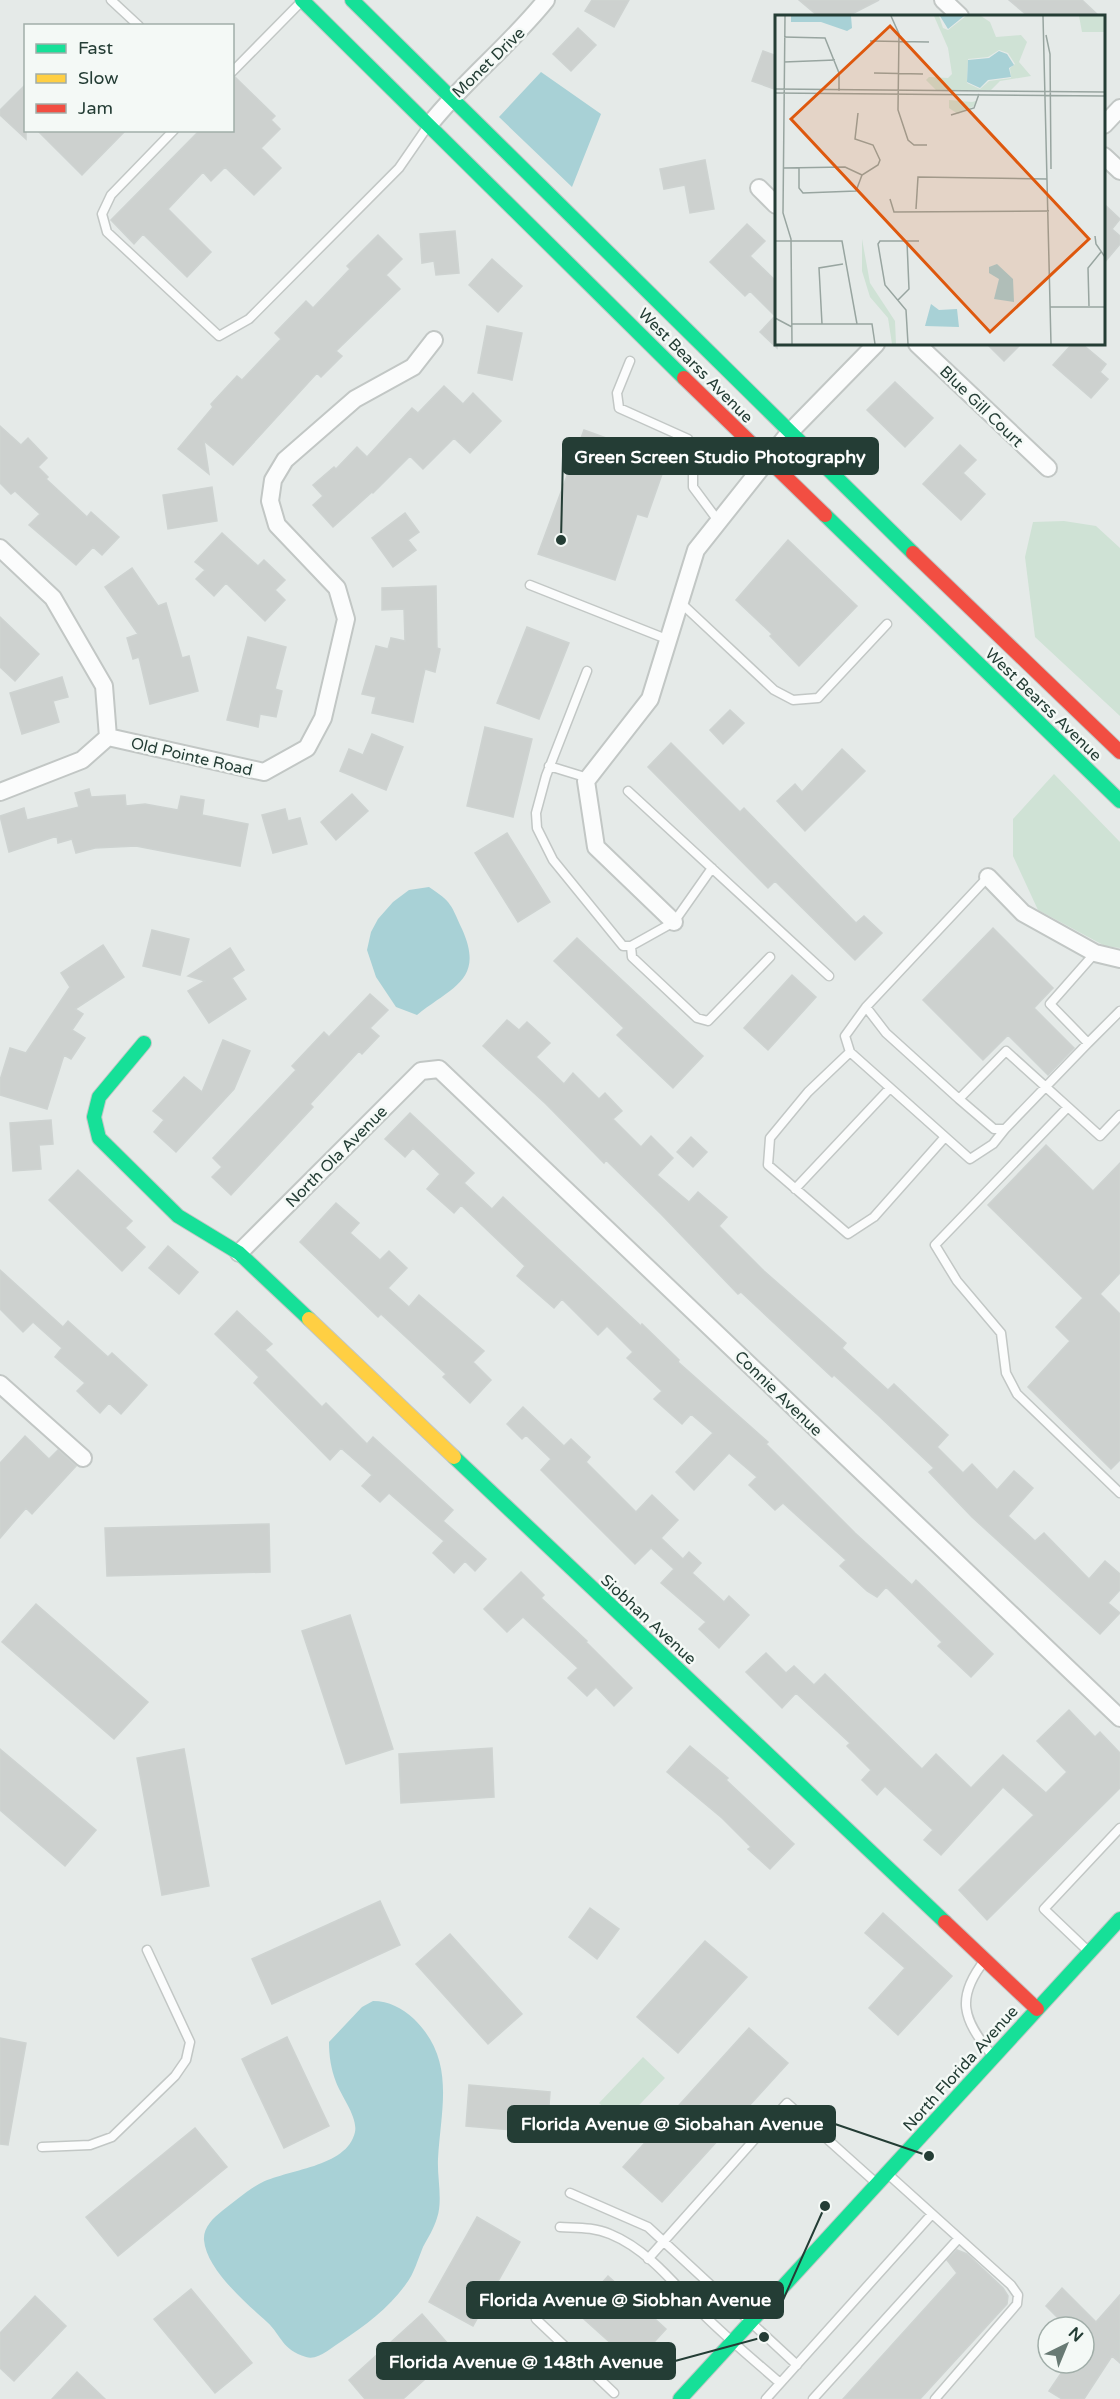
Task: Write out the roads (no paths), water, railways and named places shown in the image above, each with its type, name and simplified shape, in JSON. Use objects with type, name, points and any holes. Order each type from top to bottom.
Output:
[{"type":"main road","name":"West Bearss Avenue","points":[[302,0],[768,460],[1120,801]]},
{"type":"main road","name":"West Bearss Avenue","points":[[352,0],[452,96],[789,433],[1120,752]]},
{"type":"main road","name":"Siobhan Avenue","points":[[144,1043],[99,1097],[94,1117],[99,1138],[178,1216],[239,1253],[1037,2009]]},
{"type":"main road","name":"North Florida Avenue","points":[[680,2399],[1120,1919]]},
{"type":"street","name":"Monet Drive","points":[[430,124],[452,96],[525,26],[546,0]]},
{"type":"street","points":[[943,0],[959,15]]},
{"type":"street","points":[[1105,124],[1120,108]]},
{"type":"street","points":[[1105,157],[1120,171]]},
{"type":"street","points":[[759,188],[775,203]]},
{"type":"street","name":"Old Pointe Road","points":[[0,792],[82,760],[108,736],[264,772],[307,748],[323,718],[346,619],[337,588],[277,525],[270,501],[273,480],[285,460],[294,452],[355,399],[413,367],[434,340]]},
{"type":"street","points":[[674,922],[596,847],[586,781],[650,699],[696,550],[789,433],[875,345]]},
{"type":"street","name":"Blue Gill Court","points":[[918,345],[1047,468]]},
{"type":"street","points":[[0,548],[53,598],[65,617],[104,687],[108,736]]},
{"type":"street","points":[[988,877],[1023,913],[1095,953],[1120,959]]},
{"type":"street","name":"North Ola Avenue","points":[[239,1253],[422,1071],[439,1069]]},
{"type":"street","name":"Connie Avenue","points":[[439,1069],[1120,1718]]},
{"type":"street","points":[[3,1394],[83,1458]]},
{"type":"lane","points":[[111,0],[137,24]]},
{"type":"lane","points":[[234,70],[302,0]]},
{"type":"lane","points":[[172,132],[111,195],[102,214],[107,232],[219,336],[249,319],[399,168],[430,124]]},
{"type":"lane","points":[[630,362],[617,393],[618,408],[688,439],[693,460],[693,487],[719,522]]},
{"type":"lane","points":[[530,585],[669,640]]},
{"type":"lane","points":[[681,603],[774,690],[793,700],[818,698],[887,624]]},
{"type":"lane","points":[[587,671],[549,766],[536,813],[537,828],[553,860],[610,932],[624,946],[631,946],[674,922],[711,868]]},
{"type":"lane","points":[[549,766],[588,778]]},
{"type":"lane","points":[[628,791],[829,976]]},
{"type":"lane","points":[[988,877],[866,1007],[845,1036],[850,1052],[970,1159],[993,1144],[1120,1011]]},
{"type":"lane","points":[[631,946],[632,957],[697,1018],[708,1021],[770,957]]},
{"type":"lane","points":[[1088,1043],[1050,1004],[1095,953]]},
{"type":"lane","points":[[866,1007],[886,1033],[959,1099],[994,1129],[1005,1129]]},
{"type":"lane","points":[[959,1099],[1006,1051],[1100,1136],[1120,1116]]},
{"type":"lane","points":[[850,1052],[808,1092],[770,1138],[768,1165],[848,1234],[874,1217],[945,1137]]},
{"type":"lane","points":[[795,1189],[890,1088]]},
{"type":"lane","points":[[1068,1107],[935,1245],[957,1281],[1001,1333],[1006,1373],[1017,1394],[1120,1493]]},
{"type":"lane","points":[[1090,1952],[1044,1910],[1120,1828]]},
{"type":"lane","points":[[42,2147],[90,2145],[112,2137],[163,2089],[186,2060],[190,2042],[147,1950]]},
{"type":"lane","points":[[986,1960],[971,1978],[966,1996],[966,2014],[972,2030],[994,2056]]},
{"type":"lane","points":[[648,2259],[787,2103],[877,2183]]},
{"type":"lane","points":[[887,2173],[1011,2285],[1018,2295],[1017,2304],[934,2399]]},
{"type":"lane","points":[[570,2193],[648,2227],[797,2365]]},
{"type":"lane","points":[[766,2399],[932,2214]]},
{"type":"lane","points":[[560,2227],[587,2228],[610,2234],[648,2259],[780,2383]]},
{"type":"lane","points":[[813,2399],[959,2238]]},
{"type":"lane","points":[[536,2319],[614,2393]]},
{"type":"water","points":[[541,72],[601,114],[572,187],[499,117]]},
{"type":"water","points":[[429,887],[447,901],[453,909],[468,946],[470,960],[461,981],[417,1015],[396,1007],[376,977],[367,950],[371,932],[378,919],[393,902],[409,890]]},
{"type":"water","points":[[373,2001],[390,2004],[409,2015],[427,2035],[436,2051],[443,2085],[438,2159],[439,2211],[411,2276],[400,2292],[368,2322],[329,2350],[311,2358],[287,2347],[272,2327],[229,2285],[212,2263],[206,2251],[204,2236],[207,2227],[215,2217],[254,2187],[328,2160],[350,2144],[355,2132],[354,2120],[334,2077],[329,2042],[362,2007]]},
{"type":"place","name":"Green Screen Studio Photography","points":[[561,540]]},
{"type":"place","name":"Florida Avenue @ Siobahan Avenue","points":[[929,2156]]},
{"type":"place","name":"Florida Avenue @ Siobhan Avenue","points":[[825,2206]]},
{"type":"place","name":"Florida Avenue @ 148th Avenue","points":[[764,2337]]}]
